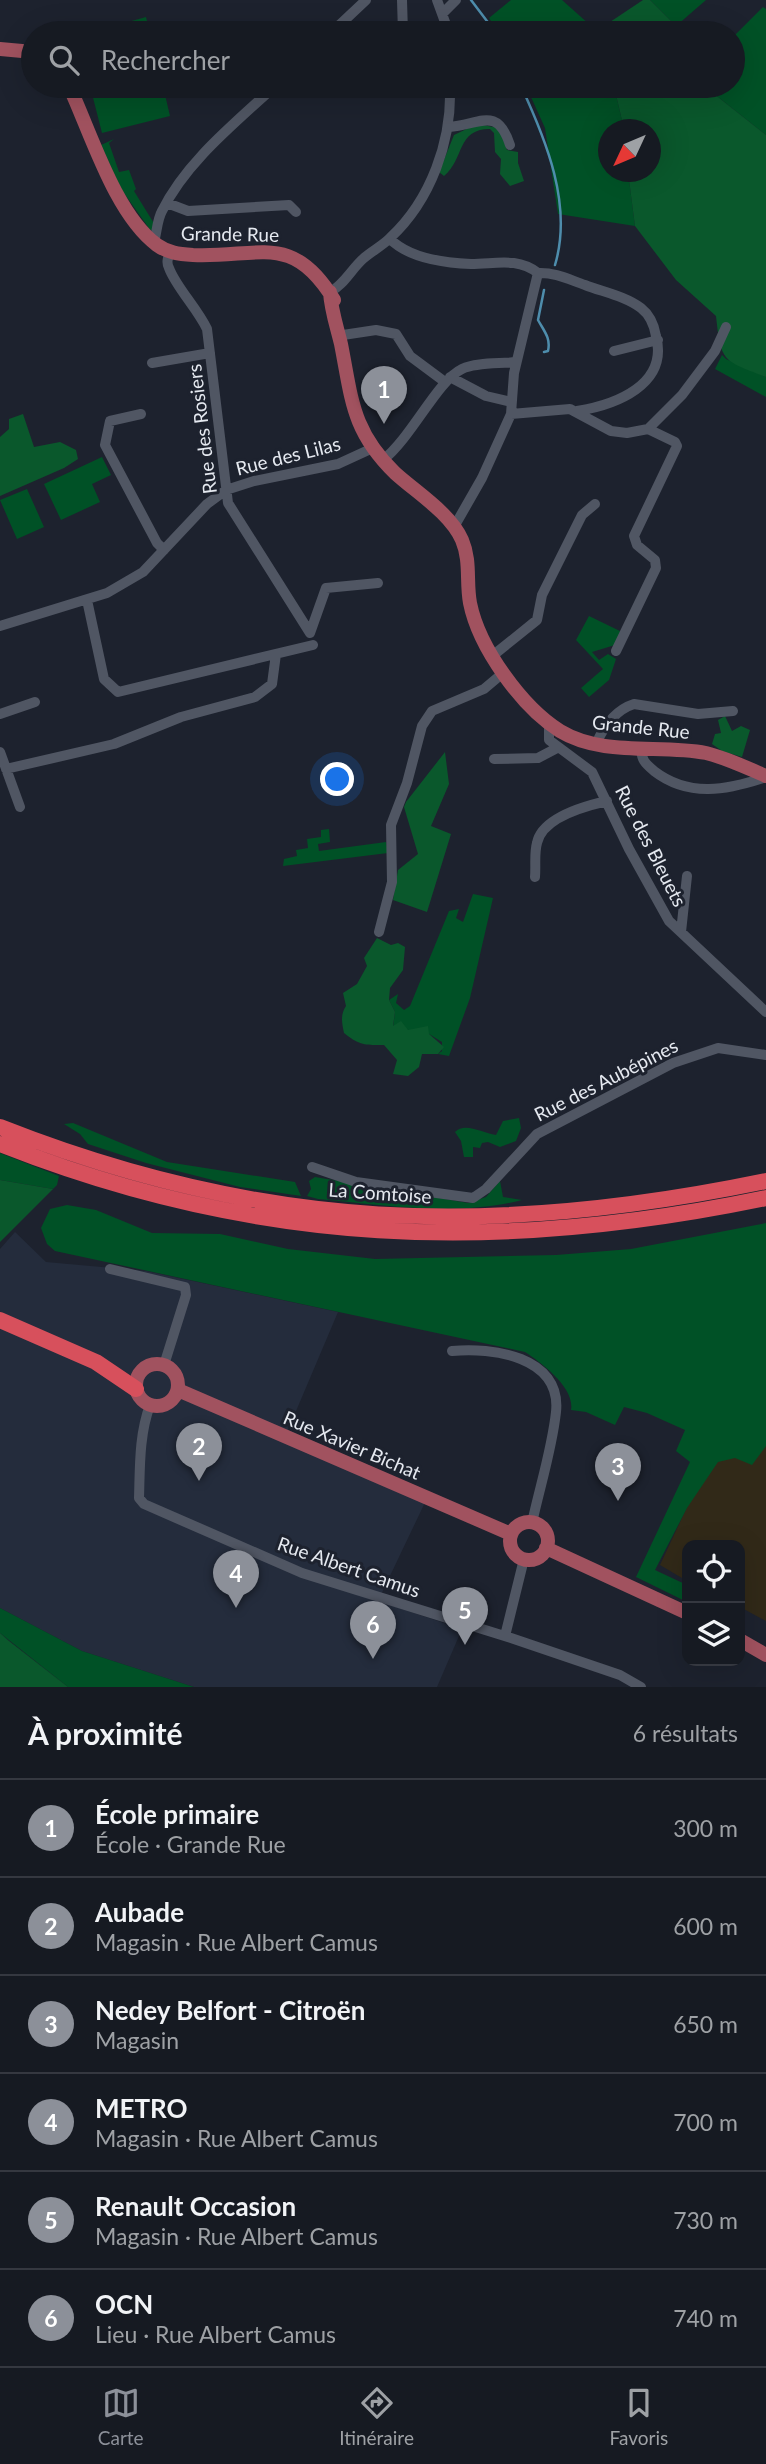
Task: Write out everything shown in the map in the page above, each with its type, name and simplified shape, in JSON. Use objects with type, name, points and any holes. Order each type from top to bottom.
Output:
[{"type":"highway","name":"La Comtoise","points":[[0,1127],[83,1158],[175,1185],[276,1205],[366,1215],[477,1218],[570,1213],[662,1201],[766,1181]]},
{"type":"highway","name":"La Comtoise","points":[[0,1144],[111,1183],[182,1202],[289,1222],[380,1232],[459,1234],[562,1230],[660,1217],[766,1198]]},
{"type":"highway","points":[[0,1321],[96,1362],[136,1389]]},
{"type":"main road","points":[[0,49],[21,51]]},
{"type":"main road","name":"Grande Rue","points":[[74,98],[113,185],[139,228],[154,242],[170,252],[203,256],[274,253],[293,256],[314,270],[330,292],[351,399],[361,431],[377,452],[454,527],[467,553],[469,600],[476,628],[503,673],[549,723],[568,736],[596,744],[707,754],[766,777]]},
{"type":"main road","points":[[330,292],[357,399],[377,452]]},
{"type":"main road","points":[[157,1363],[164,1365],[176,1374],[178,1390],[170,1402],[150,1405],[140,1398],[136,1389],[138,1374],[157,1363]]},
{"type":"main road","name":"Rue Xavier Bichat","points":[[178,1390],[511,1534]]},
{"type":"main road","points":[[532,1522],[546,1535],[546,1548],[540,1556],[524,1559],[514,1552],[511,1534],[520,1524],[532,1522]]},
{"type":"main road","points":[[546,1548],[682,1611]]},
{"type":"main road","points":[[745,1643],[766,1655]]},
{"type":"street","points":[[344,21],[366,0]]},
{"type":"street","points":[[402,0],[402,21]]},
{"type":"street","points":[[437,0],[445,21]]},
{"type":"street","points":[[443,13],[456,0]]},
{"type":"street","points":[[154,242],[161,213],[174,188],[213,144],[262,98]]},
{"type":"street","points":[[330,292],[365,257],[390,239],[424,194],[449,127],[450,98]]},
{"type":"street","points":[[449,127],[482,120],[495,121],[505,130],[510,145]]},
{"type":"street","points":[[167,202],[188,211],[289,205],[296,212]]},
{"type":"street","points":[[390,239],[403,251],[442,260],[469,264],[519,262],[538,273],[561,276],[639,307],[653,323],[658,340],[657,362],[635,391],[605,406],[577,411],[548,409],[511,414]]},
{"type":"street","name":"Rue des Rosiers","points":[[170,252],[168,266],[197,307],[208,329],[227,473],[228,503],[310,633],[326,588],[378,583]]},
{"type":"street","points":[[454,527],[470,501],[511,414],[516,362],[538,273]]},
{"type":"street","points":[[577,411],[611,431],[627,433],[648,429],[682,395],[715,351],[726,327]]},
{"type":"street","points":[[343,335],[383,330],[396,334],[410,356],[448,380],[473,391],[511,402]]},
{"type":"street","points":[[614,351],[658,340]]},
{"type":"street","points":[[152,362],[210,353]]},
{"type":"street","points":[[377,452],[400,446],[448,380],[466,368],[516,362]]},
{"type":"street","points":[[141,414],[110,421],[105,445],[150,531],[164,550]]},
{"type":"street","points":[[616,651],[656,568],[655,560],[636,545],[634,536],[677,446],[675,442],[648,429]]},
{"type":"street","name":"Rue des Lilas","points":[[0,626],[107,593],[143,572],[207,504],[226,490],[254,481],[338,464],[377,452]]},
{"type":"street","points":[[491,657],[537,620],[542,595],[582,515],[595,504]]},
{"type":"street","points":[[87,600],[104,679],[118,692],[313,645]]},
{"type":"street","points":[[6,769],[114,744],[181,717],[255,698],[272,684],[276,654]]},
{"type":"street","points":[[379,932],[392,881],[391,825],[407,783],[422,726],[432,711],[484,689],[503,673]]},
{"type":"street","points":[[0,714],[35,702]]},
{"type":"street","points":[[596,744],[610,720],[624,707],[634,704],[698,714],[733,711]]},
{"type":"street","points":[[494,759],[538,758],[557,748],[547,736],[549,723]]},
{"type":"street","name":"Rue des Bleuets","points":[[557,748],[578,758],[592,772],[657,904],[681,932],[766,1012]]},
{"type":"street","points":[[642,748],[642,757],[649,766],[667,780],[688,789],[719,789],[745,785],[766,777]]},
{"type":"street","points":[[0,752],[20,807]]},
{"type":"street","points":[[535,877],[537,843],[544,829],[581,808],[607,802]]},
{"type":"street","points":[[681,932],[687,876]]},
{"type":"street","name":"Rue des Aubépines","points":[[312,1167],[337,1178],[473,1198],[486,1189],[537,1134],[673,1063],[718,1048],[766,1055]]},
{"type":"street","points":[[110,1269],[185,1287],[186,1295],[164,1365]]},
{"type":"street","points":[[452,1351],[474,1348],[533,1363],[552,1386],[557,1410],[532,1522]]},
{"type":"street","name":"Rue Albert Camus","points":[[150,1405],[142,1442],[139,1499],[144,1504],[302,1573],[621,1675],[641,1687]]},
{"type":"street","points":[[505,1636],[524,1559]]},
{"type":"shaded area","points":[[15,1232],[46,1262],[146,1271],[338,1312],[288,1430],[430,1492],[378,1601],[462,1629],[437,1687],[194,1687],[82,1651],[0,1608],[0,1249]]},
{"type":"shaded area","points":[[766,1379],[766,1621],[745,1610],[745,1540],[682,1540],[682,1578],[660,1565],[688,1505]]},
{"type":"green space","points":[[511,0],[562,0],[586,21],[491,21],[489,18]]},
{"type":"green space","points":[[643,0],[650,0],[671,21],[612,21]]},
{"type":"green space","points":[[650,0],[706,0],[682,21],[671,21]]},
{"type":"green space","points":[[763,7],[766,9],[766,135],[719,98],[745,98],[745,25]]},
{"type":"green space","points":[[146,17],[147,21],[132,21]]},
{"type":"green space","points":[[93,98],[166,98],[170,116],[102,133]]},
{"type":"green space","points":[[531,98],[617,98],[622,119],[598,119],[598,182],[629,182],[635,226],[558,214],[545,128]]},
{"type":"green space","points":[[617,98],[719,98],[766,135],[766,377],[727,358],[720,343],[716,316],[676,280],[635,226],[629,182],[661,182],[661,119],[622,119]]},
{"type":"green space","points":[[477,124],[499,128],[507,150],[518,152],[518,163],[524,181],[510,186],[500,174],[501,159],[495,152],[494,133],[490,129],[471,134],[451,169],[444,176],[439,172],[454,135]]},
{"type":"green space","points":[[114,139],[109,143],[119,172],[129,170],[136,189],[134,191],[155,225],[151,231],[121,189],[101,145]]},
{"type":"green space","points":[[722,355],[766,377],[766,397],[715,369]]},
{"type":"green space","points":[[23,414],[34,447],[60,442],[76,450],[78,459],[64,468],[0,496],[0,437],[9,429],[9,419]]},
{"type":"green space","points":[[102,457],[111,475],[92,484],[100,502],[61,520],[44,484]]},
{"type":"green space","points":[[27,489],[44,527],[17,539],[0,500]]},
{"type":"green space","points":[[589,616],[622,632],[615,645],[592,652],[599,660],[608,654],[616,659],[609,680],[589,697],[581,688],[603,669],[576,640]]},
{"type":"green space","points":[[725,716],[732,731],[741,726],[750,730],[742,757],[722,751],[712,744],[715,734],[721,733],[718,720]]},
{"type":"green space","points":[[445,752],[449,784],[431,826],[451,834],[427,912],[393,900],[398,870],[418,854],[404,807]]},
{"type":"green space","points":[[329,829],[330,842],[318,844],[319,851],[386,842],[388,853],[283,866],[284,859],[297,856],[296,850],[308,848],[307,839],[321,837],[321,830]]},
{"type":"green space","points":[[473,894],[493,898],[470,998],[449,1056],[438,1054],[442,1051],[442,1042],[429,1034],[393,1027],[395,1012],[389,1000],[398,994],[396,1003],[404,1010],[410,1006],[449,911],[459,909],[456,918],[463,922]]},
{"type":"green space","points":[[377,938],[391,945],[398,943],[405,947],[403,970],[390,988],[389,1000],[395,1012],[393,1026],[401,1021],[408,1030],[428,1026],[429,1034],[444,1047],[438,1054],[422,1054],[419,1067],[408,1076],[393,1074],[397,1060],[384,1045],[363,1044],[344,1033],[342,1016],[346,1006],[343,993],[357,984],[367,966],[364,958]]},
{"type":"green space","points":[[519,1118],[521,1128],[516,1141],[500,1147],[488,1142],[482,1143],[480,1148],[473,1147],[473,1157],[464,1157],[461,1141],[455,1132],[459,1129],[469,1128],[496,1135],[503,1121]]},
{"type":"green space","points":[[73,1123],[167,1162],[295,1182],[301,1196],[240,1187],[146,1163],[88,1144],[80,1134],[64,1124]]},
{"type":"green space","points":[[0,1153],[59,1176],[57,1185],[53,1189],[0,1180]]},
{"type":"green space","points":[[315,1177],[468,1203],[486,1197],[500,1181],[503,1197],[522,1200],[446,1209],[318,1199],[307,1196],[311,1189],[309,1181]]},
{"type":"green space","points":[[0,1180],[53,1189],[0,1242]]},
{"type":"green space","points":[[67,1205],[96,1210],[152,1233],[220,1234],[288,1249],[375,1259],[556,1255],[631,1249],[766,1223],[766,1446],[752,1465],[735,1458],[718,1462],[687,1508],[655,1570],[682,1583],[682,1600],[636,1577],[690,1462],[676,1451],[685,1430],[647,1413],[624,1407],[615,1425],[586,1412],[571,1410],[571,1402],[563,1385],[548,1369],[525,1352],[55,1251],[47,1244],[41,1228],[50,1209]]},
{"type":"green space","points":[[0,1608],[82,1651],[194,1687],[68,1687],[0,1633]]},
{"type":"green space","points":[[0,1633],[9,1641],[68,1687],[0,1687]]},
{"type":"waterway","points":[[471,0],[487,21]]},
{"type":"waterway","points":[[526,98],[547,151],[559,196],[560,242],[555,265]]},
{"type":"waterway","points":[[544,290],[538,320],[549,342],[548,351],[544,352]]},
{"type":"place","name":"École primaire","points":[[384,424]]},
{"type":"place","name":"Aubade","points":[[199,1481]]},
{"type":"place","name":"Nedey Belfort - Citroën","points":[[618,1501]]},
{"type":"place","name":"METRO","points":[[236,1608]]},
{"type":"place","name":"Renault Occasion","points":[[465,1645]]},
{"type":"place","name":"OCN","points":[[373,1659]]}]
